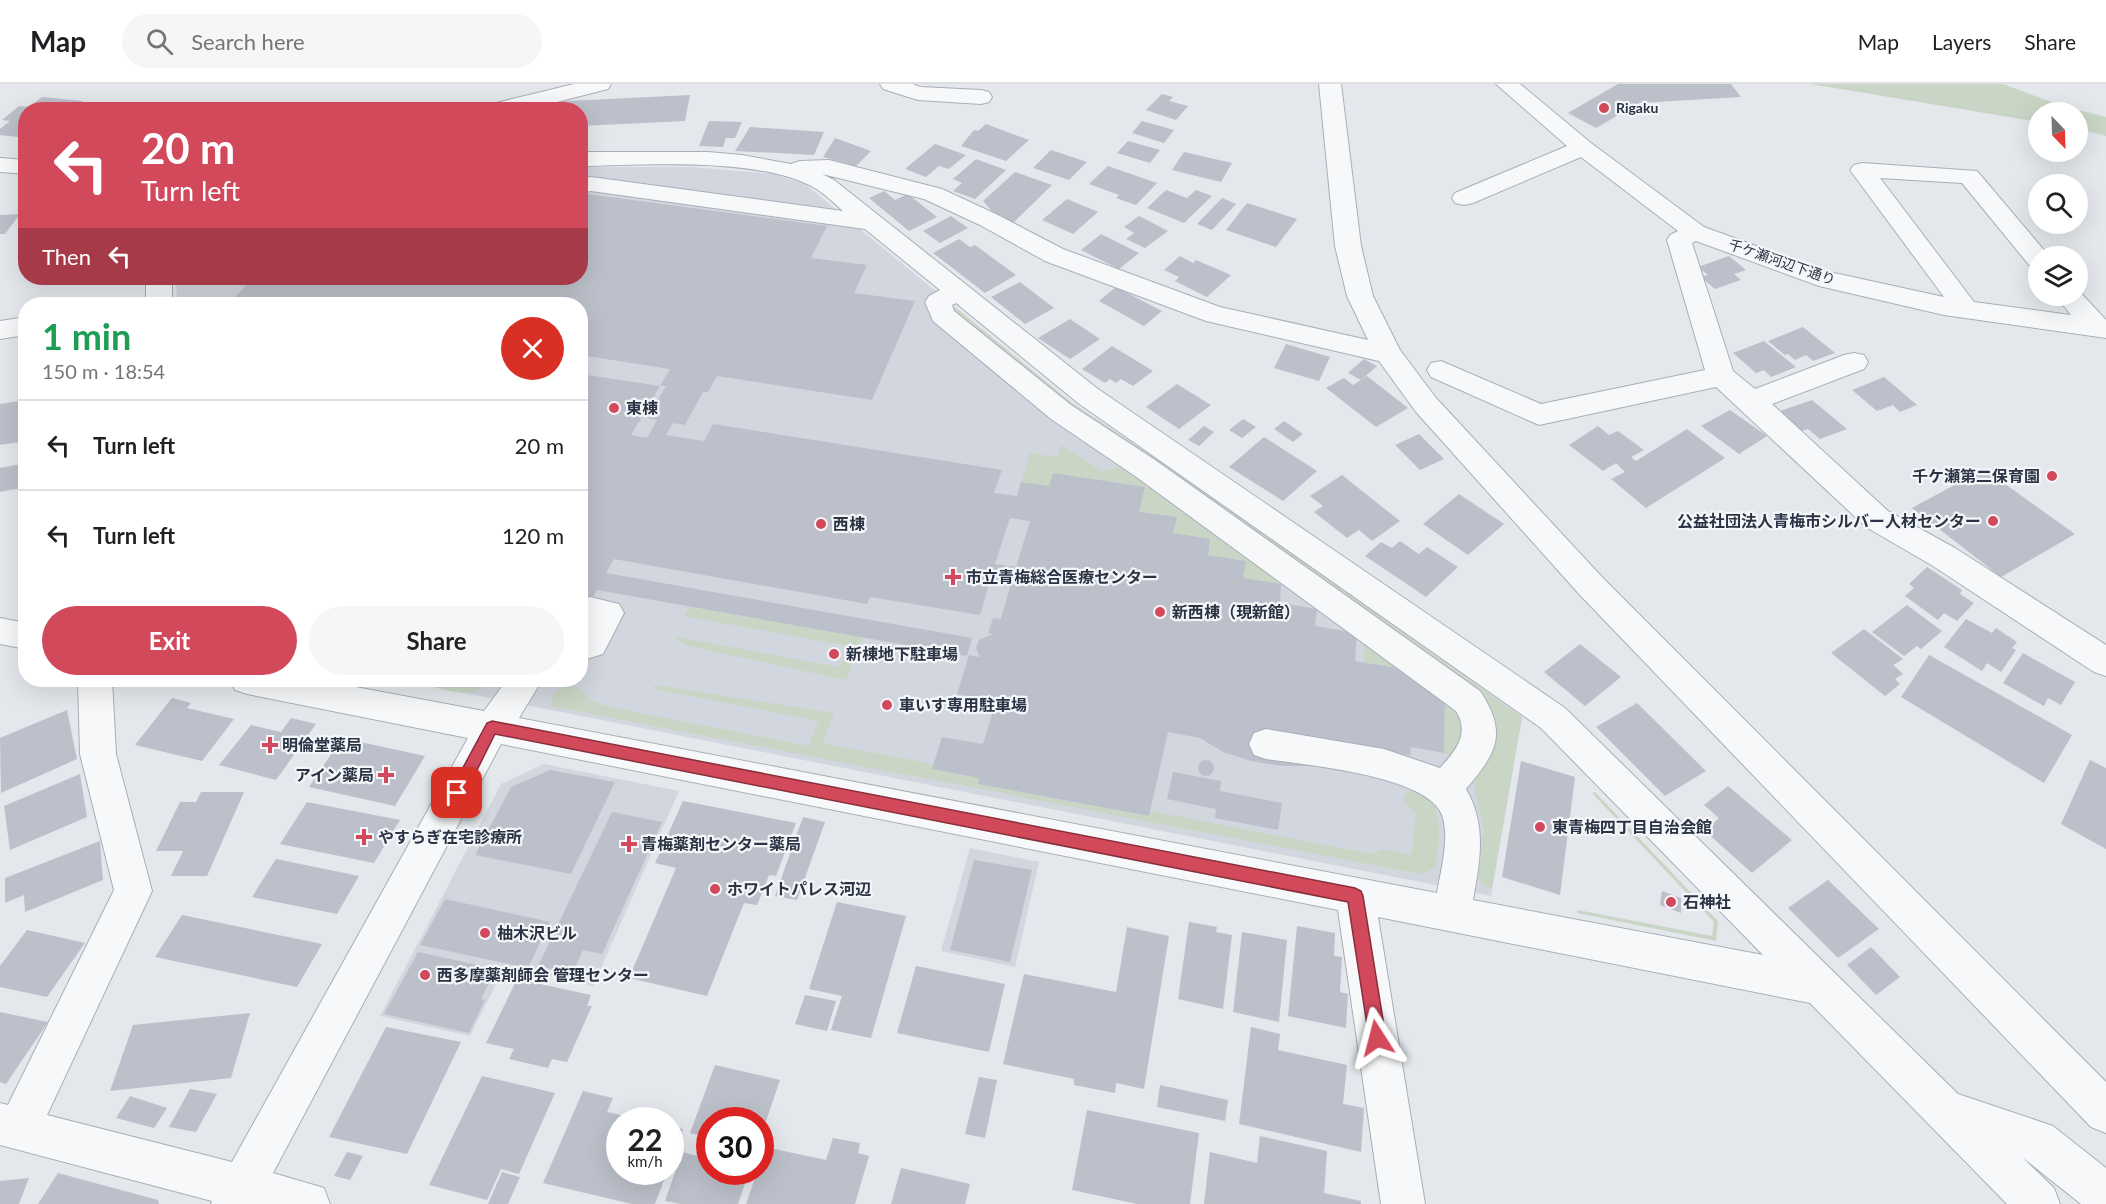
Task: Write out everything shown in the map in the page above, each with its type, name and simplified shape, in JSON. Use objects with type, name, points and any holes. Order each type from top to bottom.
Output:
[{"type":"street","points":[[528,102],[600,84]]},
{"type":"street","points":[[891,84],[918,93],[981,97]]},
{"type":"street","points":[[1330,84],[1348,246],[1360,296],[1388,354],[1426,405],[1591,586],[2106,1112]]},
{"type":"street","name":"千ケ瀬河辺下通り","points":[[1503,86],[1695,232],[1819,278],[1944,306],[2101,328]]},
{"type":"street","points":[[1464,198],[1583,148]]},
{"type":"street","points":[[588,159],[716,161],[787,168],[828,167],[933,194],[989,220],[1054,255],[1215,315],[1388,354]]},
{"type":"street","points":[[0,165],[18,166]]},
{"type":"street","points":[[787,168],[815,178],[1088,396],[1553,718],[2038,1204]]},
{"type":"street","points":[[1966,309],[1862,170],[1969,176],[2028,247]]},
{"type":"street","points":[[588,185],[872,222]]},
{"type":"street","points":[[1695,232],[1679,240],[1721,376],[1752,400],[1877,519],[1944,557],[2105,660]]},
{"type":"street","points":[[957,292],[938,302],[942,315],[1061,412],[1145,468],[1468,701],[1476,711],[1480,722],[1479,745],[1444,789]]},
{"type":"street","points":[[2079,306],[2101,328]]},
{"type":"street","points":[[0,330],[18,327]]},
{"type":"street","points":[[1752,400],[1854,362]]},
{"type":"street","points":[[1442,370],[1539,415],[1721,376]]},
{"type":"street","points":[[588,645],[591,644],[608,613],[590,610]]},
{"type":"street","points":[[0,631],[18,634]]},
{"type":"street","points":[[95,687],[95,735],[98,757],[126,856],[133,891],[9,1126],[238,1195],[308,1204]]},
{"type":"street","points":[[283,687],[1819,986]]},
{"type":"street","points":[[238,1195],[492,727],[521,687]]},
{"type":"street","points":[[1266,744],[1403,769],[1429,779],[1444,789],[1455,804],[1463,833],[1452,915]]},
{"type":"street","points":[[1355,896],[1403,1204]]},
{"type":"street","points":[[1944,1110],[2038,1141],[2106,1196]]},
{"type":"shaded area","name":"市立青梅総合医療センター","points":[[588,167],[691,167],[774,174],[805,184],[1072,403],[1181,475],[1522,717],[1491,896],[434,687],[588,687],[588,297],[177,297],[176,285],[588,285]]},
{"type":"shaded area","points":[[544,764],[679,791],[593,986],[505,966],[470,1036],[380,1016],[501,784]]},
{"type":"shaded area","points":[[970,848],[1039,862],[1015,967],[941,951]]},
{"type":"green space","points":[[1811,84],[2003,84],[2051,102],[2028,102],[2028,120]]},
{"type":"green space","points":[[2088,112],[2106,117],[2106,136],[2088,132]]},
{"type":"green space","points":[[956,308],[1072,403],[1181,475],[1522,717],[1492,888],[1483,886],[1477,877],[1484,831],[1475,790],[1476,770],[1493,732],[1069,407],[951,310]]},
{"type":"green space","points":[[1061,445],[1102,471],[1121,467],[1137,473],[1148,486],[1166,494],[1183,512],[1202,520],[1211,533],[1244,558],[1264,566],[1279,584],[1243,578],[1245,561],[1208,555],[1173,533],[1176,517],[1139,512],[1145,487],[1053,473],[1049,486],[1021,482],[1030,453],[1057,457]]},
{"type":"green space","points":[[689,607],[863,637],[846,680],[688,646],[677,640],[678,637],[839,667],[848,646],[684,616]]},
{"type":"green space","points":[[1365,640],[1374,646],[1386,661],[1403,667],[1448,698],[1467,727],[1455,757],[1444,753],[1445,701],[1404,674],[1403,669],[1364,662]]},
{"type":"green space","points":[[655,685],[834,713],[823,743],[933,764],[932,769],[979,778],[978,784],[1149,816],[1151,811],[1372,854],[1383,849],[1412,855],[1416,812],[1405,803],[1404,797],[1408,792],[1416,789],[1426,796],[1437,814],[1439,835],[1435,868],[1420,874],[551,706],[556,692],[562,687],[575,687],[592,701],[606,706],[809,746],[818,721],[653,689]]},
{"type":"green space","points":[[433,687],[482,687],[467,692]]},
{"type":"green space","points":[[1595,792],[1718,921],[1716,941],[1577,913],[1578,910],[1712,936],[1714,922],[1592,793]]},
{"type":"building","name":"Rigaku","points":[[1618,84],[1731,84],[1741,97],[1639,103],[1596,128],[1568,113]]},
{"type":"building","points":[[1162,94],[1173,97],[1169,101],[1188,106],[1176,120],[1146,110]]},
{"type":"building","points":[[690,95],[685,121],[588,126],[588,102],[548,102]]},
{"type":"building","points":[[42,97],[83,101],[82,102],[36,102]]},
{"type":"building","points":[[18,107],[18,137],[0,135],[0,129],[10,121],[2,120]]},
{"type":"building","points":[[709,121],[742,122],[735,138],[726,138],[723,147],[699,146]]},
{"type":"building","points":[[1142,121],[1174,130],[1164,143],[1132,133]]},
{"type":"building","points":[[986,124],[1029,140],[1006,161],[961,146],[974,130],[978,131]]},
{"type":"building","points":[[750,127],[824,132],[814,155],[735,151]]},
{"type":"building","points":[[835,138],[871,151],[856,166],[823,157]]},
{"type":"building","points":[[1128,141],[1160,150],[1150,163],[1117,153]]},
{"type":"building","points":[[935,144],[966,155],[949,169],[939,166],[926,177],[905,169]]},
{"type":"building","points":[[1051,150],[1087,162],[1069,180],[1033,168]]},
{"type":"building","points":[[1184,152],[1232,163],[1221,182],[1172,170]]},
{"type":"building","points":[[976,159],[1006,170],[975,199],[953,191],[962,183],[953,179]]},
{"type":"building","points":[[1108,166],[1157,183],[1136,205],[1116,198],[1119,195],[1089,184]]},
{"type":"building","points":[[1015,172],[1052,185],[1012,224],[998,218],[983,201]]},
{"type":"building","points":[[1166,190],[1187,198],[1196,190],[1212,196],[1184,223],[1147,208]]},
{"type":"building","points":[[884,191],[895,200],[908,194],[937,217],[909,231],[869,198]]},
{"type":"building","points":[[588,194],[827,226],[811,258],[867,265],[854,293],[915,301],[872,400],[717,376],[708,392],[703,392],[685,425],[673,423],[666,435],[704,441],[713,424],[1002,470],[994,493],[1017,496],[1021,482],[1049,486],[1053,473],[1145,487],[1139,512],[1177,517],[1173,533],[1210,539],[1208,555],[1246,561],[1243,578],[1281,584],[1280,603],[1317,609],[1315,626],[1357,633],[1355,661],[1404,669],[1404,674],[1445,701],[1444,753],[1411,747],[1410,755],[1373,749],[1338,763],[1282,766],[1251,761],[1223,752],[1200,738],[1168,732],[1149,816],[978,784],[979,778],[932,769],[942,737],[983,744],[996,701],[957,694],[969,655],[980,657],[976,648],[979,640],[993,634],[988,633],[993,618],[1001,619],[1010,587],[989,584],[980,615],[870,597],[867,604],[614,559],[606,573],[972,638],[967,656],[597,590],[588,606],[588,375],[660,386],[670,369],[588,356],[588,297],[235,297],[246,285],[588,285]],"holes":[[[660,386],[666,386],[647,418],[657,420],[647,438],[631,435]],[[1010,518],[1030,521],[1016,567],[995,564]]]},
{"type":"building","points":[[1222,198],[1236,204],[1212,230],[1197,224]]},
{"type":"building","points":[[1067,199],[1098,212],[1073,234],[1042,220]]},
{"type":"building","points":[[1247,203],[1297,219],[1276,247],[1226,230]]},
{"type":"building","points":[[18,214],[5,234],[0,234],[0,215]]},
{"type":"building","points":[[951,216],[968,228],[940,243],[923,231]]},
{"type":"building","points":[[1139,216],[1168,231],[1145,248],[1126,239],[1134,233],[1124,227]]},
{"type":"building","points":[[1101,234],[1139,253],[1119,269],[1081,250]]},
{"type":"building","points":[[959,239],[970,247],[975,245],[1016,275],[985,293],[933,253]]},
{"type":"building","points":[[1180,256],[1193,263],[1196,260],[1231,275],[1207,297],[1175,281],[1179,277],[1164,270]]},
{"type":"building","points":[[1729,256],[1746,270],[1734,274],[1741,280],[1715,289],[1701,277],[1708,275],[1698,267]]},
{"type":"building","points":[[1020,282],[1054,308],[1025,324],[991,297]]},
{"type":"building","points":[[1116,287],[1162,311],[1144,326],[1099,301]]},
{"type":"building","points":[[1070,319],[1100,339],[1070,359],[1038,338]]},
{"type":"building","points":[[1803,327],[1835,353],[1813,361],[1806,355],[1795,360],[1768,341]]},
{"type":"building","points":[[1764,341],[1796,367],[1771,377],[1764,370],[1756,373],[1733,353]]},
{"type":"building","points":[[1286,344],[1330,357],[1319,381],[1274,368]]},
{"type":"building","points":[[1112,346],[1153,371],[1133,386],[1121,379],[1116,383],[1110,379],[1105,383],[1082,369]]},
{"type":"building","points":[[1364,359],[1377,366],[1361,380],[1348,373]]},
{"type":"building","points":[[1367,376],[1408,408],[1376,427],[1326,388],[1344,378],[1353,385]]},
{"type":"building","points":[[1884,377],[1917,405],[1900,412],[1893,405],[1877,411],[1852,390]]},
{"type":"building","points":[[1177,384],[1211,405],[1179,429],[1146,407]]},
{"type":"building","points":[[1812,400],[1847,429],[1820,439],[1808,429],[1800,431],[1777,412]]},
{"type":"building","points":[[18,401],[18,442],[0,445],[0,404]]},
{"type":"building","points":[[1730,410],[1767,436],[1739,454],[1701,426]]},
{"type":"building","points":[[1243,419],[1256,427],[1242,438],[1229,430]]},
{"type":"building","points":[[1284,421],[1303,434],[1293,442],[1274,429]]},
{"type":"building","points":[[1204,426],[1214,432],[1199,446],[1188,440]]},
{"type":"building","points":[[1598,426],[1609,435],[1618,431],[1644,450],[1631,457],[1636,461],[1687,429],[1725,458],[1646,508],[1611,479],[1625,472],[1616,463],[1603,471],[1569,445]]},
{"type":"building","points":[[1419,434],[1444,459],[1420,470],[1395,445]]},
{"type":"building","points":[[1264,437],[1317,471],[1283,501],[1229,467]]},
{"type":"building","points":[[18,465],[18,489],[0,492],[0,468]]},
{"type":"building","name":"公益社団法人青梅市シルバー人材センター","points":[[1984,469],[2075,534],[2001,577],[1912,508]]},
{"type":"building","points":[[1342,475],[1400,521],[1372,541],[1359,530],[1347,538],[1314,512],[1323,506],[1310,496]]},
{"type":"building","points":[[1459,494],[1504,524],[1468,555],[1423,524]]},
{"type":"building","points":[[1400,541],[1419,554],[1427,547],[1458,567],[1426,597],[1365,556],[1381,542],[1392,548]]},
{"type":"building","points":[[1927,567],[1962,590],[1960,594],[1974,603],[1957,621],[1944,613],[1938,620],[1905,596],[1914,588],[1909,584]]},
{"type":"building","points":[[1907,605],[1942,631],[1921,649],[1917,646],[1904,656],[1872,632]]},
{"type":"building","points":[[1966,619],[1992,633],[1996,628],[2017,642],[2012,648],[2016,650],[2001,672],[1987,663],[1982,671],[1944,647]]},
{"type":"building","points":[[1864,629],[1903,659],[1893,665],[1903,674],[1895,679],[1900,684],[1885,696],[1831,653]]},
{"type":"building","points":[[1580,644],[1621,677],[1585,706],[1544,672]]},
{"type":"building","points":[[2023,653],[2075,682],[2061,705],[2048,698],[2044,706],[2003,683]]},
{"type":"building","points":[[1929,655],[2072,735],[2044,783],[1901,697]]},
{"type":"building","points":[[172,698],[191,703],[187,708],[234,719],[202,761],[135,745]]},
{"type":"building","points":[[1637,703],[1706,771],[1665,796],[1596,727]]},
{"type":"building","points":[[67,710],[77,759],[1,793],[0,738]]},
{"type":"building","points":[[291,718],[316,724],[276,780],[219,765],[251,725],[281,732]]},
{"type":"building","points":[[342,738],[425,756],[395,806],[309,787]]},
{"type":"building","points":[[1206,760],[1212,762],[1214,768],[1212,774],[1206,776],[1200,774],[1198,768],[1200,762]]},
{"type":"building","points":[[2090,760],[2106,768],[2106,849],[2061,824]]},
{"type":"building","name":"東青梅四丁目自治会館","points":[[1521,761],[1575,777],[1560,895],[1502,877]]},
{"type":"building","points":[[550,770],[615,782],[571,874],[475,855],[511,787]]},
{"type":"building","points":[[1173,772],[1221,781],[1220,791],[1282,803],[1278,830],[1215,818],[1216,809],[1167,799]]},
{"type":"building","points":[[80,774],[87,817],[10,850],[4,806]]},
{"type":"building","points":[[1728,786],[1792,840],[1752,873],[1705,831],[1719,818],[1704,805]]},
{"type":"building","points":[[201,792],[244,792],[207,876],[171,876],[183,851],[156,851],[180,802],[196,802]]},
{"type":"building","name":"ホワイトパレス河辺","points":[[683,801],[796,823],[776,876],[769,875],[757,905],[744,903],[707,996],[629,978],[676,868],[655,863]]},
{"type":"building","points":[[307,802],[400,820],[374,863],[280,844]]},
{"type":"building","points":[[612,812],[662,822],[602,954],[583,950],[572,974],[538,966]]},
{"type":"building","points":[[803,817],[825,822],[797,900],[775,896]]},
{"type":"building","points":[[100,841],[103,880],[25,912],[24,895],[5,903],[5,878]]},
{"type":"building","points":[[276,859],[359,876],[337,914],[252,897]]},
{"type":"building","points":[[974,860],[1032,870],[1010,962],[950,950]]},
{"type":"building","points":[[1828,880],[1879,929],[1838,958],[1788,908]]},
{"type":"building","name":"石神社","points":[[1662,891],[1681,898],[1681,913],[1660,905]]},
{"type":"building","name":"柚木沢ビル","points":[[445,899],[550,922],[528,968],[420,945]]},
{"type":"building","points":[[837,902],[906,916],[871,1038],[831,1030],[842,996],[809,989]]},
{"type":"building","points":[[182,915],[322,944],[297,987],[155,957]]},
{"type":"building","points":[[1189,922],[1217,927],[1216,932],[1232,935],[1223,1009],[1178,999]]},
{"type":"building","points":[[1297,926],[1335,933],[1334,956],[1342,957],[1340,992],[1348,994],[1346,1028],[1288,1016]]},
{"type":"building","points":[[1127,927],[1169,936],[1144,1089],[1116,1083],[1115,1093],[1074,1085],[1074,1079],[1003,1064],[1024,974],[1116,992]]},
{"type":"building","points":[[27,930],[85,943],[47,997],[0,987],[0,966]]},
{"type":"building","points":[[1242,932],[1287,940],[1279,1022],[1233,1012]]},
{"type":"building","points":[[1871,947],[1900,977],[1876,995],[1847,965]]},
{"type":"building","points":[[418,952],[496,969],[481,999],[485,1000],[469,1033],[384,1014]]},
{"type":"building","points":[[916,966],[1005,984],[989,1052],[897,1033]]},
{"type":"building","points":[[517,979],[591,995],[587,1006],[592,1006],[567,1062],[552,1059],[548,1068],[509,1059],[514,1049],[486,1043]]},
{"type":"building","points":[[805,995],[836,1001],[827,1031],[795,1024]]},
{"type":"building","points":[[0,1012],[48,1022],[6,1084],[0,1082]]},
{"type":"building","points":[[250,1013],[231,1078],[110,1091],[133,1025]]},
{"type":"building","points":[[386,1027],[461,1042],[407,1154],[329,1137]]},
{"type":"building","points":[[1251,1027],[1280,1034],[1278,1050],[1347,1065],[1343,1104],[1364,1108],[1361,1152],[1239,1124]]},
{"type":"building","points":[[715,1065],[780,1080],[771,1107],[700,1107]]},
{"type":"building","points":[[482,1076],[555,1093],[519,1174],[501,1169],[487,1200],[429,1185]]},
{"type":"building","points":[[979,1077],[997,1080],[985,1138],[965,1134]]},
{"type":"building","points":[[1160,1085],[1228,1100],[1225,1121],[1157,1107]]},
{"type":"building","points":[[190,1089],[217,1094],[196,1132],[169,1127]]},
{"type":"building","points":[[583,1091],[613,1098],[609,1107],[606,1107],[606,1185],[662,1185],[655,1204],[632,1204],[543,1183]]},
{"type":"building","points":[[130,1096],[167,1108],[154,1128],[116,1118]]},
{"type":"building","points":[[1087,1110],[1199,1133],[1190,1204],[1137,1204],[1072,1190]]},
{"type":"building","points":[[696,1117],[696,1134],[690,1133]]},
{"type":"building","points":[[1260,1136],[1327,1151],[1324,1193],[1361,1201],[1361,1204],[1204,1204],[1210,1152],[1257,1163]]},
{"type":"building","points":[[833,1138],[860,1143],[858,1153],[869,1156],[855,1204],[746,1204],[753,1185],[774,1185],[774,1149],[826,1160]]},
{"type":"building","points":[[347,1152],[363,1156],[350,1180],[334,1176]]},
{"type":"building","points":[[684,1152],[696,1156],[696,1185],[745,1185],[738,1204],[680,1204],[665,1201],[671,1185],[684,1185]]},
{"type":"building","points":[[901,1168],[970,1184],[965,1204],[891,1204]]},
{"type":"building","points":[[502,1172],[520,1177],[508,1204],[488,1204]]},
{"type":"building","points":[[58,1173],[158,1200],[159,1204],[38,1204]]},
{"type":"building","points":[[29,1178],[19,1204],[0,1204],[0,1181]]},
{"type":"place","name":"Rigaku","points":[[1604,108]]},
{"type":"place","name":"東棟","points":[[614,408]]},
{"type":"place","name":"千ケ瀬第二保育園","points":[[2052,476]]},
{"type":"place","name":"公益社団法人青梅市シルバー人材センター","points":[[1993,521]]},
{"type":"place","name":"西棟","points":[[821,524]]},
{"type":"place","name":"市立青梅総合医療センター","points":[[953,577]]},
{"type":"place","name":"新西棟（現新館）","points":[[1160,612]]},
{"type":"place","name":"新棟地下駐車場","points":[[834,654]]},
{"type":"place","name":"車いす専用駐車場","points":[[887,705]]},
{"type":"place","name":"明倫堂薬局","points":[[270,745]]},
{"type":"place","name":"アイン薬局","points":[[386,775]]},
{"type":"place","name":"東青梅四丁目自治会館","points":[[1540,827]]},
{"type":"place","name":"やすらぎ在宅診療所","points":[[364,837]]},
{"type":"place","name":"青梅薬剤センター薬局","points":[[629,844]]},
{"type":"place","name":"ホワイトパレス河辺","points":[[715,889]]},
{"type":"place","name":"石神社","points":[[1671,902]]},
{"type":"place","name":"柚木沢ビル","points":[[485,933]]},
{"type":"place","name":"西多摩薬剤師会 管理センター","points":[[425,975]]},
{"type":"route","points":[[457,793],[492,727],[1355,896],[1377,1038]]}]
